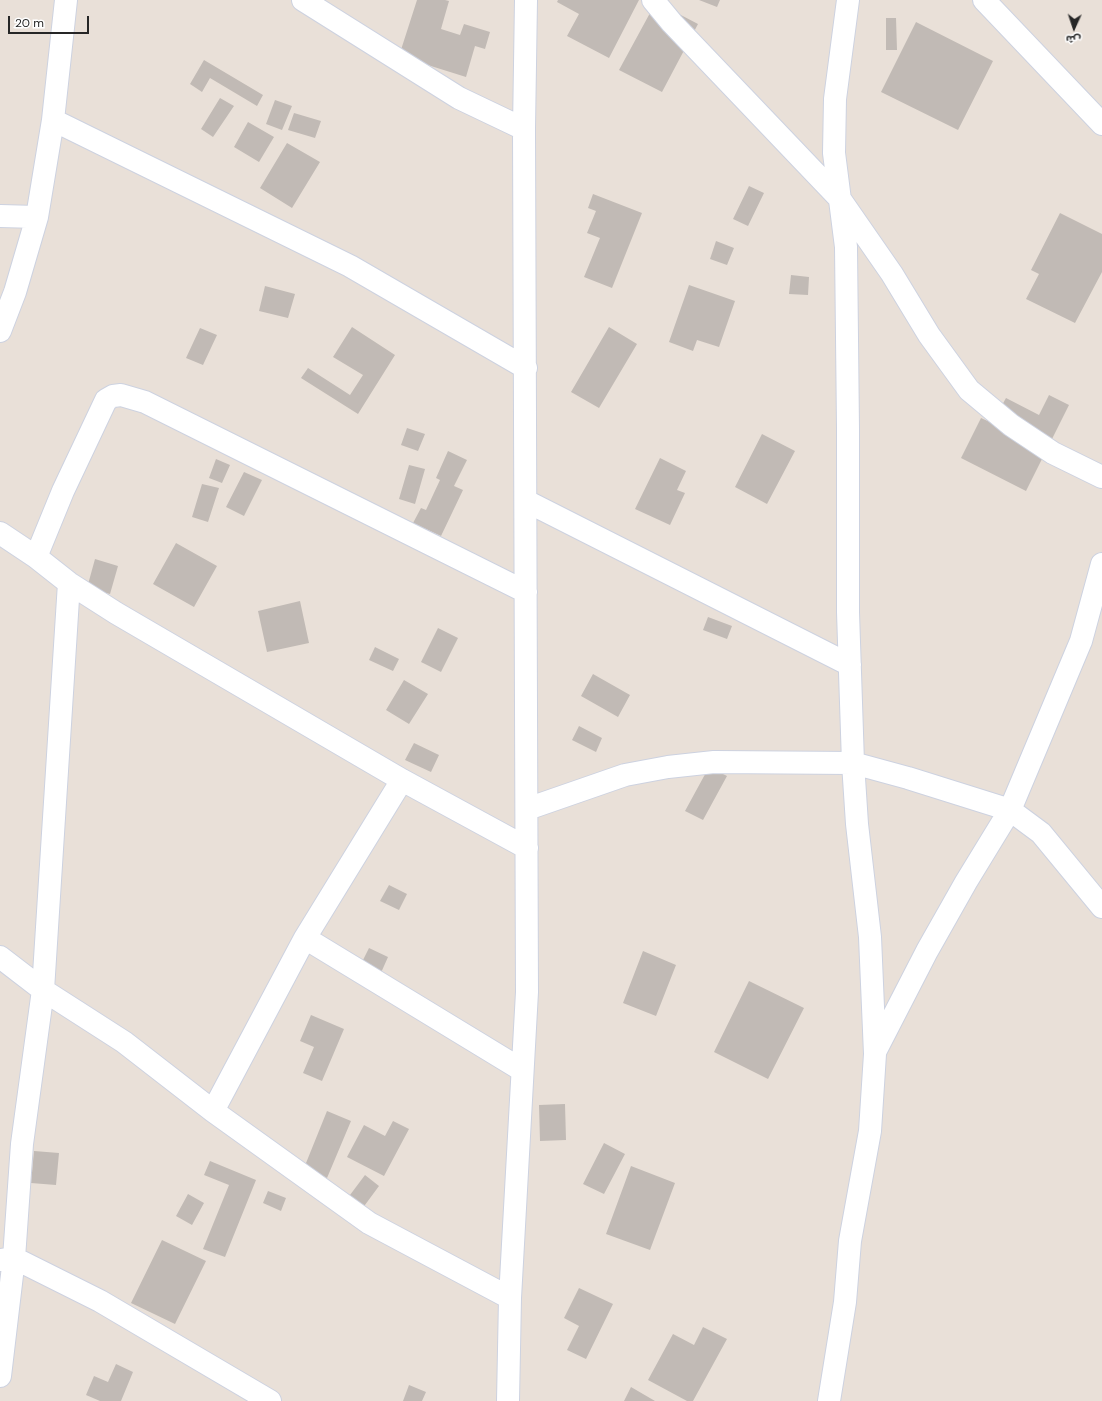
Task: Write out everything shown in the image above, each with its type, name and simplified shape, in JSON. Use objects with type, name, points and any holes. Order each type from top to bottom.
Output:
[{"type":"street","points":[[0,331],[15,292],[37,217],[53,120],[66,0]]},
{"type":"street","points":[[303,0],[459,98],[524,129]]},
{"type":"street","points":[[508,1401],[510,1298],[527,992],[524,129],[526,0]]},
{"type":"street","points":[[653,0],[672,23],[840,199],[892,274],[929,335],[969,390],[1011,425],[1053,453],[1102,477]]},
{"type":"street","points":[[830,1401],[845,1302],[850,1241],[870,1131],[875,1054],[870,937],[857,824],[854,763],[848,612],[846,247],[834,153],[835,99],[848,0]]},
{"type":"street","points":[[984,0],[1102,124]]},
{"type":"street","points":[[53,120],[350,266],[526,368]]},
{"type":"street","points":[[0,216],[37,217]]},
{"type":"street","points":[[36,557],[63,491],[106,400],[113,396],[121,395],[144,402],[526,592]]},
{"type":"street","points":[[526,501],[850,665]]},
{"type":"street","points":[[0,532],[36,557],[69,583],[116,613],[402,780],[527,848]]},
{"type":"street","points":[[875,1054],[927,951],[966,882],[1010,810],[1081,641],[1102,564]]},
{"type":"street","points":[[0,1376],[7,1259],[43,990],[69,583]]},
{"type":"street","points":[[527,809],[624,775],[668,767],[714,762],[854,763],[908,778],[1010,810],[1041,832],[1102,907]]},
{"type":"street","points":[[213,1111],[305,938],[402,780]]},
{"type":"street","points":[[305,938],[522,1070]]},
{"type":"street","points":[[0,957],[43,990],[124,1042],[213,1111],[369,1223],[510,1298]]},
{"type":"street","points":[[7,1259],[100,1301],[270,1401]]},
{"type":"building","points":[[417,0],[449,1],[441,29],[460,35],[464,24],[490,32],[485,49],[475,46],[466,77],[399,56]]},
{"type":"building","points":[[558,0],[639,0],[609,58],[567,36],[579,14],[557,2]]},
{"type":"building","points":[[699,0],[720,0],[717,7]]},
{"type":"building","points":[[656,2],[698,24],[662,92],[619,70]]},
{"type":"building","points":[[886,18],[896,18],[897,50],[886,50]]},
{"type":"building","points":[[916,22],[993,61],[958,130],[881,92]]},
{"type":"building","points":[[204,60],[263,95],[257,106],[210,78],[202,92],[190,84]]},
{"type":"building","points":[[220,98],[234,106],[213,137],[201,129]]},
{"type":"building","points":[[275,100],[292,106],[282,130],[266,124]]},
{"type":"building","points":[[294,113],[321,121],[315,138],[288,130]]},
{"type":"building","points":[[248,122],[274,137],[259,162],[234,147]]},
{"type":"building","points":[[287,143],[320,162],[292,208],[260,188]]},
{"type":"building","points":[[749,186],[764,193],[748,226],[733,219]]},
{"type":"building","points":[[593,194],[642,213],[612,288],[584,277],[600,238],[587,233],[596,211],[588,208]]},
{"type":"building","points":[[1060,213],[1102,234],[1102,272],[1075,323],[1026,299],[1039,274],[1031,270]]},
{"type":"building","points":[[716,241],[734,248],[727,265],[710,259]]},
{"type":"building","points":[[791,275],[809,277],[808,295],[789,294]]},
{"type":"building","points":[[689,285],[735,301],[719,347],[697,340],[693,351],[669,342]]},
{"type":"building","points":[[265,286],[295,294],[288,318],[259,311]]},
{"type":"building","points":[[352,327],[395,355],[358,414],[301,378],[308,368],[350,395],[363,375],[333,357]]},
{"type":"building","points":[[609,327],[637,344],[599,408],[571,392]]},
{"type":"building","points":[[200,328],[217,335],[203,365],[186,358]]},
{"type":"building","points":[[1049,395],[1069,405],[1026,491],[961,458],[981,418],[992,423],[1006,398],[1039,415]]},
{"type":"building","points":[[407,428],[425,434],[418,451],[401,445]]},
{"type":"building","points":[[762,434],[795,451],[767,504],[735,487]]},
{"type":"building","points":[[448,451],[467,460],[454,486],[463,490],[441,536],[413,523],[421,508],[426,510],[440,480],[436,478]]},
{"type":"building","points":[[660,458],[686,471],[677,490],[685,493],[670,525],[635,509]]},
{"type":"building","points":[[216,459],[230,465],[222,483],[209,478]]},
{"type":"building","points":[[409,465],[425,469],[415,504],[399,499]]},
{"type":"building","points":[[244,472],[262,480],[244,516],[226,507]]},
{"type":"building","points":[[202,484],[219,488],[208,522],[192,517]]},
{"type":"building","points":[[176,543],[217,566],[194,607],[153,584]]},
{"type":"building","points":[[95,559],[118,566],[110,594],[87,588]]},
{"type":"building","points":[[300,601],[309,643],[267,652],[258,611]]},
{"type":"building","points":[[708,617],[732,626],[727,639],[703,630]]},
{"type":"building","points":[[438,628],[458,638],[441,672],[421,662]]},
{"type":"building","points":[[375,647],[399,659],[393,671],[369,660]]},
{"type":"building","points":[[593,674],[630,695],[618,717],[581,696]]},
{"type":"building","points":[[404,680],[428,694],[409,724],[386,710]]},
{"type":"building","points":[[579,726],[602,738],[596,752],[572,740]]},
{"type":"building","points":[[414,743],[439,755],[431,772],[405,760]]},
{"type":"building","points":[[709,767],[727,776],[703,820],[685,811]]},
{"type":"building","points":[[389,885],[407,894],[399,910],[380,901]]},
{"type":"building","points":[[369,948],[388,957],[380,975],[360,966]]},
{"type":"building","points":[[643,951],[676,965],[656,1016],[623,1003]]},
{"type":"building","points":[[749,981],[804,1008],[768,1079],[714,1052]]},
{"type":"building","points":[[311,1015],[344,1029],[322,1081],[303,1073],[314,1047],[300,1041]]},
{"type":"building","points":[[565,1104],[566,1140],[540,1141],[539,1105]]},
{"type":"building","points":[[327,1111],[351,1121],[327,1178],[304,1168]]},
{"type":"building","points":[[393,1121],[409,1129],[384,1176],[347,1157],[364,1125],[385,1136]]},
{"type":"building","points":[[604,1143],[625,1154],[604,1194],[583,1184]]},
{"type":"building","points":[[34,1151],[59,1153],[56,1185],[31,1183]]},
{"type":"building","points":[[210,1161],[256,1180],[225,1257],[203,1249],[229,1185],[204,1175]]},
{"type":"building","points":[[631,1166],[675,1183],[650,1250],[606,1234]]},
{"type":"building","points":[[365,1175],[379,1186],[362,1209],[347,1199]]},
{"type":"building","points":[[268,1191],[286,1198],[281,1211],[263,1203]]},
{"type":"building","points":[[188,1194],[204,1203],[192,1225],[176,1216]]},
{"type":"building","points":[[162,1240],[206,1261],[175,1324],[131,1303]]},
{"type":"building","points":[[579,1288],[613,1304],[586,1359],[567,1350],[579,1326],[564,1318]]},
{"type":"building","points":[[703,1327],[727,1339],[693,1401],[687,1401],[648,1380],[673,1334],[694,1345]]},
{"type":"building","points":[[116,1364],[133,1372],[121,1401],[100,1401],[86,1395],[94,1376],[108,1382]]},
{"type":"building","points":[[409,1385],[426,1392],[422,1401],[403,1401]]},
{"type":"building","points":[[631,1387],[655,1401],[624,1401]]}]
